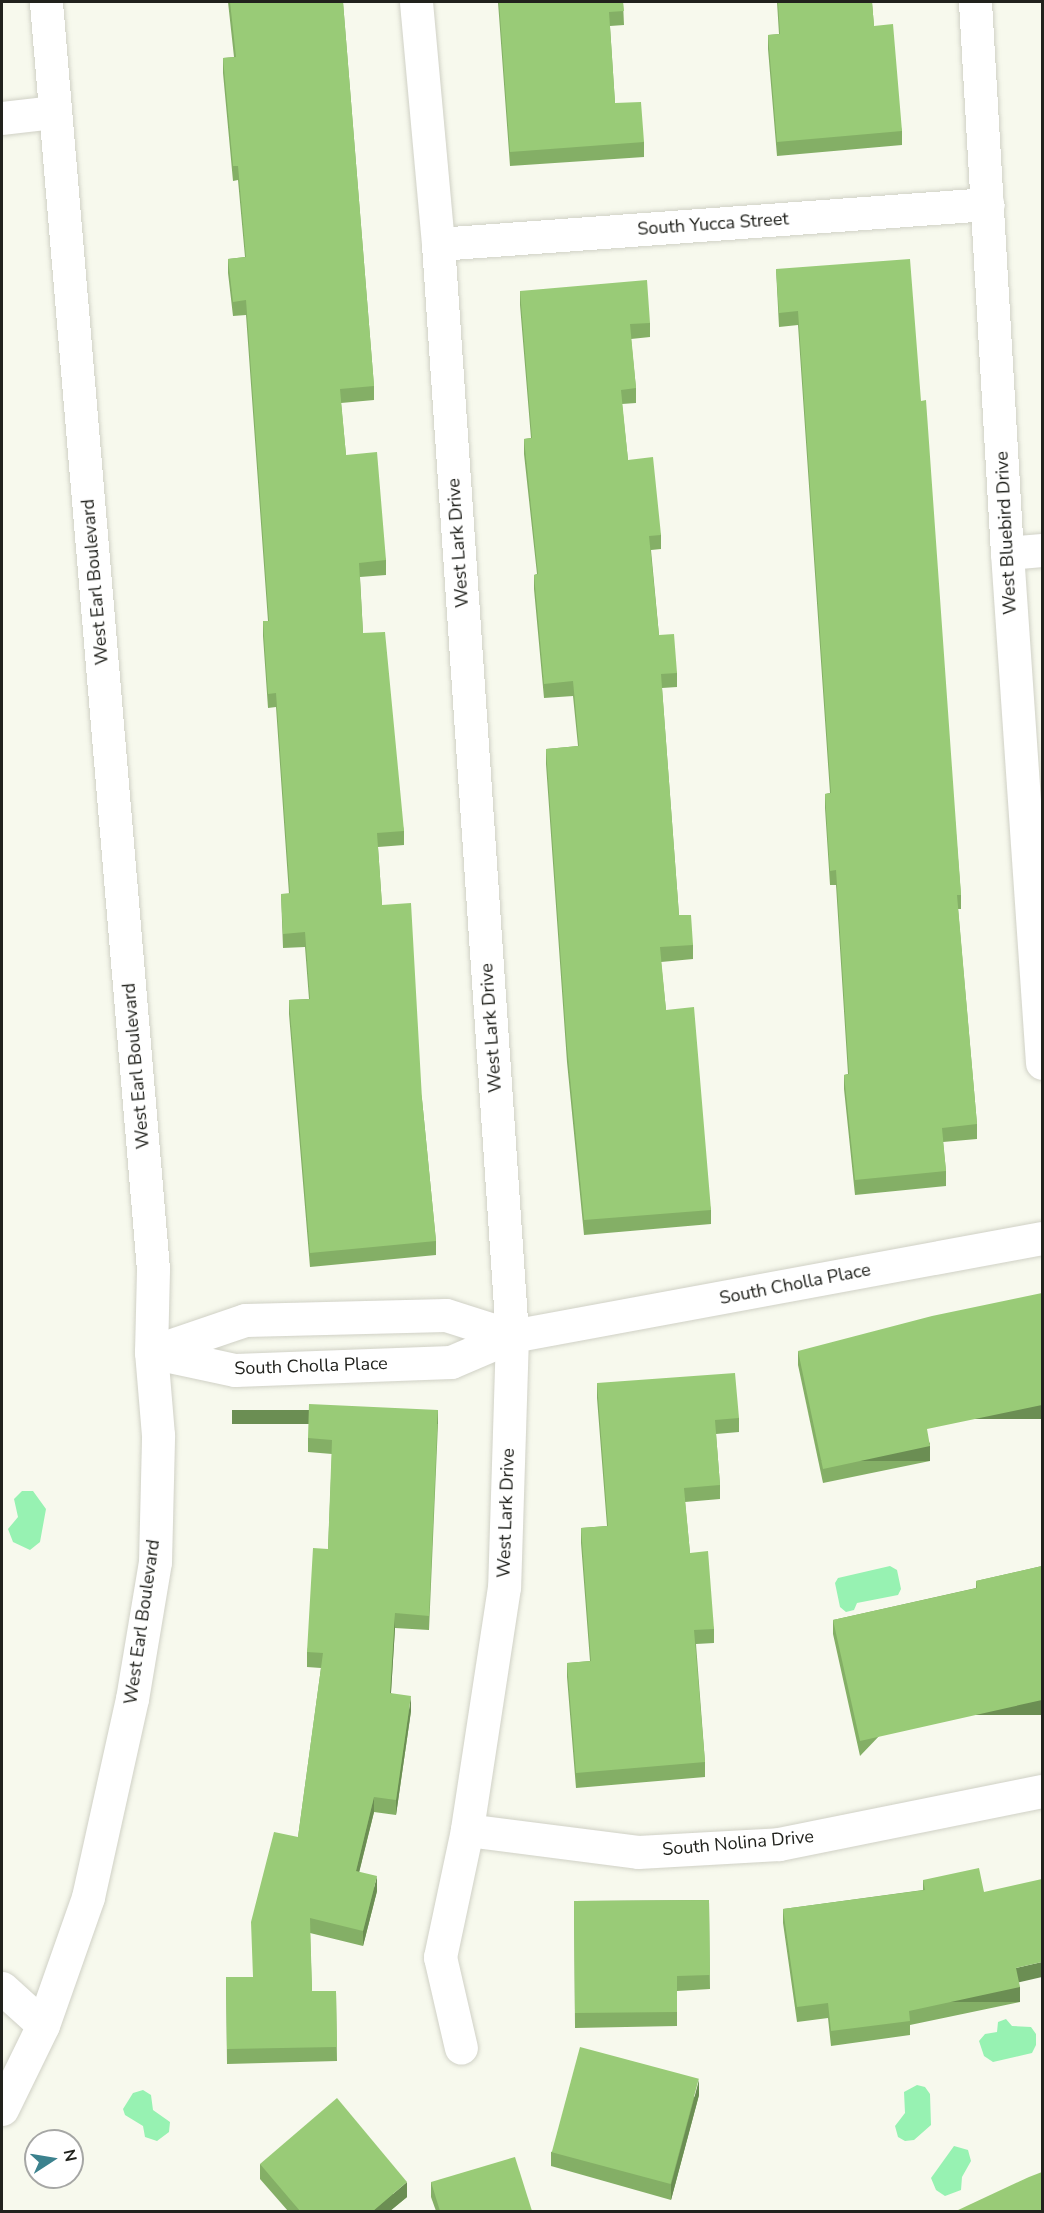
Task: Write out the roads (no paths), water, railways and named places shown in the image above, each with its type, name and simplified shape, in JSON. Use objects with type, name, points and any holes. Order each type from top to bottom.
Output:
[{"type":"street","name":"West Earl Boulevard","points":[[2,2109],[43,2025],[88,1897],[132,1699],[155,1562],[158,1435],[152,1352],[153,1269],[46,2]]},
{"type":"street","name":"West Lark Drive","points":[[416,2],[438,244],[512,1336],[504,1587],[467,1830],[440,1957],[461,2048]]},
{"type":"street","name":"West Bluebird Drive","points":[[975,2],[1007,553],[1042,1063]]},
{"type":"street","points":[[2,118],[54,112]]},
{"type":"street","name":"South Yucca Street","points":[[438,244],[988,204]]},
{"type":"street","points":[[1007,553],[1042,550]]},
{"type":"street","name":"South Cholla Place","points":[[152,1352],[234,1370],[451,1362],[512,1336],[1042,1238]]},
{"type":"street","name":"South Cholla Place","points":[[152,1352],[245,1320],[446,1315],[512,1336]]},
{"type":"street","name":"South Nolina Drive","points":[[467,1830],[638,1852],[778,1844],[1042,1791]]},
{"type":"street","points":[[2,1988],[43,2025]]},
{"type":"street","points":[[2,2020],[43,2025]]}]
